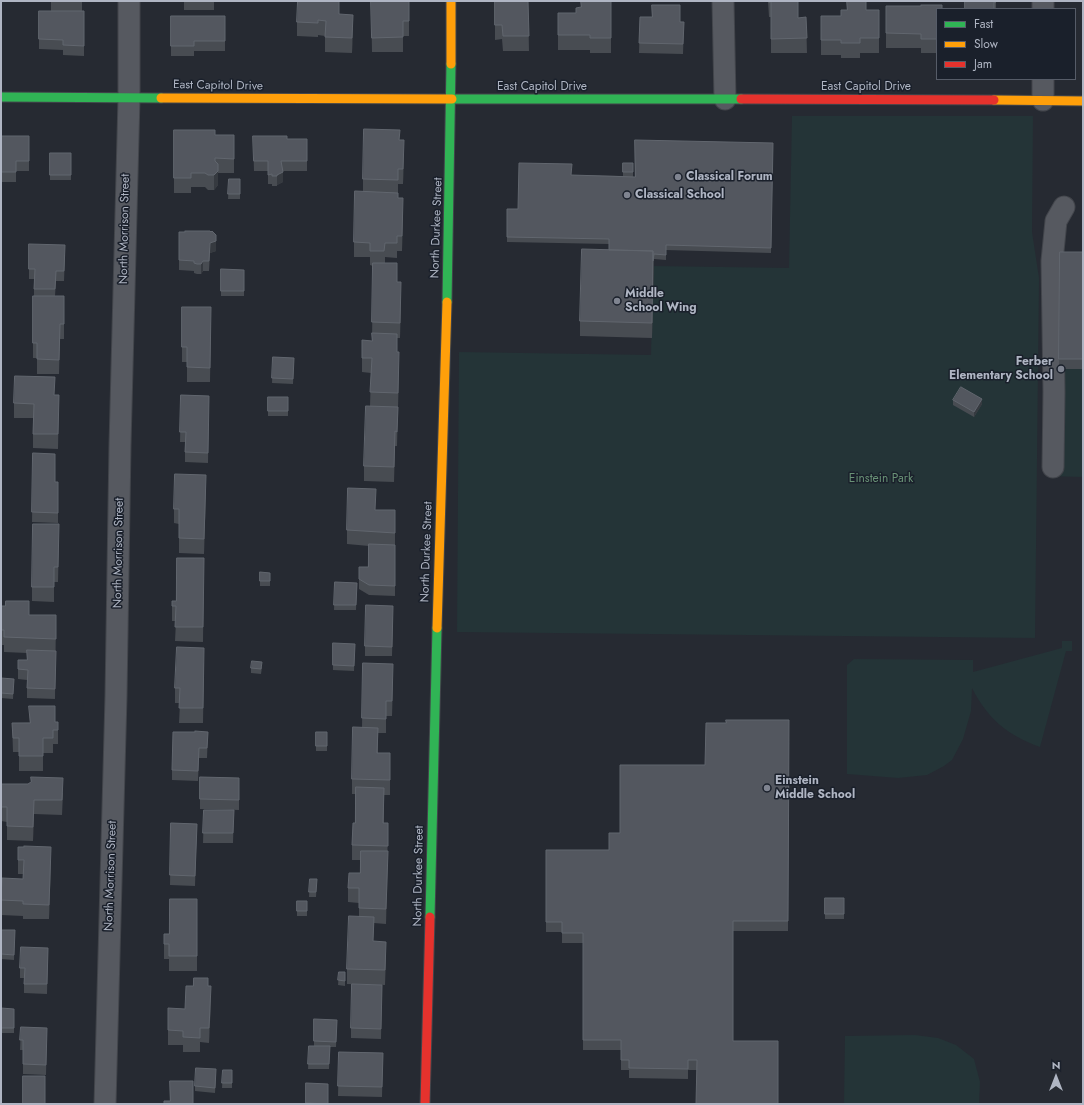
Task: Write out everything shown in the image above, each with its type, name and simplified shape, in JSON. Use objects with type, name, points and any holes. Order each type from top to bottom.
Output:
[{"type":"street","name":"North Morrison Street","points":[[105,1104],[116,696],[120,445],[129,98],[129,1]]},
{"type":"street","name":"North Durkee Street","points":[[425,1104],[438,600],[450,223],[452,1]]},
{"type":"street","points":[[723,1],[725,99]]},
{"type":"street","points":[[1043,80],[1043,100]]},
{"type":"street","name":"East Capitol Drive","points":[[1,97],[1083,101]]},
{"type":"street","points":[[1053,467],[1052,261],[1056,221],[1064,207]]},
{"type":"green space","name":"Einstein Park","points":[[792,116],[1033,116],[1032,232],[1039,278],[1035,638],[457,632],[459,352],[651,355],[653,266],[789,268]]},
{"type":"green space","points":[[1047,369],[1083,369],[1083,477],[1047,476]]},
{"type":"green space","points":[[1062,641],[1072,641],[1072,651],[1066,651],[1040,747],[1018,737],[1000,725],[985,709],[972,688],[971,711],[963,739],[952,760],[944,766],[927,775],[898,778],[847,774],[847,665],[854,659],[973,660],[973,672],[1062,648]]},
{"type":"green space","points":[[915,1035],[938,1038],[956,1045],[974,1059],[980,1082],[979,1104],[844,1104],[845,1036]]},
{"type":"building","points":[[298,1],[339,1],[339,14],[353,15],[352,38],[325,37],[326,21],[318,20],[318,23],[297,22]]},
{"type":"building","points":[[371,1],[409,1],[409,21],[403,21],[403,37],[372,38]]},
{"type":"building","points":[[495,1],[528,1],[529,36],[503,36],[502,25],[495,25]]},
{"type":"building","points":[[581,1],[611,1],[611,38],[590,38],[590,35],[558,35],[558,13],[576,13],[576,8],[581,7]]},
{"type":"building","points":[[769,1],[798,1],[798,18],[806,17],[807,38],[771,39],[771,2]]},
{"type":"building","points":[[847,1],[866,1],[866,10],[879,10],[879,38],[860,38],[860,43],[841,43],[841,40],[821,40],[821,16],[841,16],[841,10],[847,10]]},
{"type":"building","points":[[965,1],[996,1],[994,2],[994,8],[965,8]]},
{"type":"building","points":[[652,5],[680,5],[680,22],[684,22],[683,44],[639,43],[640,17],[652,17]]},
{"type":"building","points":[[942,5],[942,8],[936,8],[936,39],[921,39],[921,34],[886,33],[886,6]]},
{"type":"building","points":[[39,11],[84,11],[84,46],[63,45],[63,40],[39,39]]},
{"type":"building","points":[[171,16],[225,16],[225,41],[194,41],[194,46],[171,46]]},
{"type":"building","points":[[364,129],[400,130],[399,140],[404,140],[403,169],[398,169],[398,180],[363,179]]},
{"type":"building","points":[[174,130],[215,130],[215,135],[234,135],[234,159],[215,158],[215,161],[218,164],[218,171],[214,175],[208,175],[205,173],[191,173],[191,178],[174,178]]},
{"type":"building","points":[[1,136],[29,136],[29,161],[16,161],[16,172],[1,172]]},
{"type":"building","points":[[253,136],[287,136],[287,139],[307,139],[307,161],[281,161],[283,172],[277,176],[272,176],[272,174],[268,175],[268,161],[254,161]]},
{"type":"building","points":[[635,140],[773,143],[771,248],[666,245],[666,255],[654,254],[653,261],[653,251],[609,250],[609,239],[507,237],[507,209],[518,209],[519,163],[572,164],[571,175],[635,177]]},
{"type":"building","points":[[50,153],[71,153],[71,175],[50,175]]},
{"type":"building","points":[[623,163],[633,163],[633,172],[623,172]]},
{"type":"building","points":[[229,179],[240,179],[240,194],[228,194]]},
{"type":"building","points":[[355,191],[398,193],[398,198],[403,198],[402,236],[397,236],[397,243],[385,243],[384,251],[370,251],[370,243],[354,242]]},
{"type":"building","points":[[212,231],[216,235],[216,241],[210,243],[209,261],[203,261],[201,264],[197,264],[194,263],[194,261],[179,260],[179,232]]},
{"type":"building","points":[[29,244],[65,245],[64,271],[56,271],[55,289],[34,289],[35,269],[29,269]]},
{"type":"building","name":"Middle School Wing","points":[[582,249],[653,251],[652,323],[580,321]]},
{"type":"building","points":[[1060,252],[1083,252],[1083,359],[1059,359]]},
{"type":"building","points":[[373,263],[397,263],[397,282],[401,282],[400,323],[372,322]]},
{"type":"building","points":[[221,269],[244,270],[244,291],[221,291]]},
{"type":"building","points":[[33,296],[64,296],[64,324],[60,324],[59,360],[37,359],[37,343],[33,343]]},
{"type":"building","points":[[182,307],[211,307],[210,368],[187,367],[187,347],[182,347]]},
{"type":"building","points":[[372,333],[397,334],[397,352],[399,352],[398,393],[370,392],[372,358],[362,358],[362,340],[372,341]]},
{"type":"building","points":[[273,357],[294,358],[293,379],[272,378]]},
{"type":"building","points":[[15,376],[55,377],[54,395],[59,395],[58,434],[33,434],[34,404],[14,403]]},
{"type":"building","points":[[961,387],[982,399],[974,412],[953,400]]},
{"type":"building","points":[[181,395],[209,396],[208,453],[185,452],[186,432],[180,432]]},
{"type":"building","points":[[268,397],[288,397],[288,411],[268,411]]},
{"type":"building","points":[[366,406],[398,407],[397,432],[395,431],[394,467],[364,466]]},
{"type":"building","points":[[33,453],[55,454],[55,482],[58,482],[58,513],[32,512]]},
{"type":"building","points":[[175,474],[206,475],[204,539],[179,538],[179,509],[174,509]]},
{"type":"building","points":[[348,488],[376,489],[375,510],[395,510],[395,533],[347,530]]},
{"type":"building","points":[[33,524],[59,524],[58,567],[54,567],[54,587],[32,587]]},
{"type":"building","points":[[369,544],[395,545],[395,586],[369,585],[359,579],[359,567],[368,567]]},
{"type":"building","points":[[177,558],[204,558],[203,627],[175,627],[176,606],[172,606],[172,601],[176,601]]},
{"type":"building","points":[[260,572],[270,573],[270,581],[260,581]]},
{"type":"building","points":[[335,582],[357,583],[356,605],[334,605]]},
{"type":"building","points":[[6,601],[29,601],[29,615],[56,615],[56,639],[4,637],[4,630],[1,630],[1,606],[5,606]]},
{"type":"building","points":[[366,605],[393,606],[392,647],[365,646]]},
{"type":"building","points":[[333,643],[355,644],[354,666],[333,665]]},
{"type":"building","points":[[177,647],[204,648],[203,708],[179,708],[180,688],[175,688]]},
{"type":"building","points":[[27,650],[56,651],[55,689],[27,688],[28,670],[18,669],[18,660],[27,660]]},
{"type":"building","points":[[252,661],[262,662],[261,669],[251,668]]},
{"type":"building","points":[[363,663],[393,664],[392,701],[386,701],[386,719],[362,718]]},
{"type":"building","points":[[1,678],[14,679],[13,694],[1,693]]},
{"type":"building","points":[[29,706],[55,706],[55,722],[58,722],[58,730],[53,730],[53,738],[43,738],[43,756],[19,756],[19,738],[13,738],[12,723],[30,723]]},
{"type":"building","points":[[726,720],[789,720],[788,921],[733,921],[733,1041],[778,1041],[778,1104],[696,1104],[697,1060],[688,1060],[688,1069],[629,1068],[629,1060],[621,1060],[621,1040],[583,1040],[583,933],[562,933],[562,922],[546,922],[546,850],[609,850],[609,833],[620,833],[620,765],[705,765],[706,723],[726,723]]},
{"type":"building","points":[[353,727],[378,728],[377,753],[390,753],[390,780],[352,779]]},
{"type":"building","points":[[173,732],[208,732],[207,748],[199,748],[198,771],[172,770]]},
{"type":"building","points":[[316,732],[327,732],[327,746],[316,746]]},
{"type":"building","points":[[31,777],[63,778],[62,800],[34,800],[33,827],[7,826],[7,807],[1,807],[1,784],[28,784],[31,782]]},
{"type":"building","points":[[200,777],[239,778],[239,800],[200,799]]},
{"type":"building","points":[[356,787],[384,788],[383,823],[388,823],[388,846],[352,845],[353,823],[355,823]]},
{"type":"building","points":[[204,810],[234,810],[233,833],[203,833]]},
{"type":"building","points":[[171,823],[197,824],[195,876],[170,875]]},
{"type":"building","points":[[18,847],[51,847],[49,905],[23,904],[23,901],[1,900],[2,878],[23,879],[24,860],[18,860]]},
{"type":"building","points":[[361,851],[388,851],[386,909],[359,908],[359,888],[348,888],[349,873],[360,873]]},
{"type":"building","points":[[310,879],[317,879],[316,892],[309,892]]},
{"type":"building","points":[[825,898],[844,898],[844,914],[825,914]]},
{"type":"building","points":[[170,899],[197,899],[197,956],[169,956],[169,944],[164,944],[164,934],[169,934]]},
{"type":"building","points":[[297,901],[307,901],[307,911],[297,911]]},
{"type":"building","points":[[349,916],[374,917],[373,941],[386,942],[385,970],[347,969]]},
{"type":"building","points":[[1,930],[15,930],[14,955],[1,954]]},
{"type":"building","points":[[21,947],[48,948],[47,984],[24,984],[25,968],[20,968]]},
{"type":"building","points":[[339,972],[345,972],[345,981],[338,980]]},
{"type":"building","points":[[194,978],[208,978],[208,986],[211,986],[209,1028],[200,1028],[200,1038],[183,1037],[183,1031],[168,1030],[168,1008],[185,1009],[186,986],[193,986]]},
{"type":"building","points":[[352,984],[382,985],[381,1029],[351,1028]]},
{"type":"building","points":[[1,1008],[14,1009],[14,1028],[1,1028]]},
{"type":"building","points":[[314,1019],[337,1020],[336,1042],[314,1041]]},
{"type":"building","points":[[21,1027],[47,1028],[46,1065],[23,1064],[23,1040],[20,1040]]},
{"type":"building","points":[[309,1046],[330,1046],[329,1064],[308,1064]]},
{"type":"building","points":[[339,1052],[383,1053],[382,1087],[338,1086]]},
{"type":"building","points":[[196,1068],[216,1069],[215,1088],[195,1086]]},
{"type":"building","points":[[223,1070],[232,1070],[232,1083],[222,1083]]},
{"type":"building","points":[[23,1076],[45,1076],[45,1104],[23,1104]]},
{"type":"building","points":[[170,1081],[193,1081],[193,1104],[164,1104],[164,1101],[170,1101]]},
{"type":"building","points":[[306,1083],[328,1084],[328,1104],[306,1103]]},
{"type":"traffic: fast","points":[[447,302],[451,64]]},
{"type":"traffic: fast","points":[[1,97],[161,98]]},
{"type":"traffic: fast","points":[[452,99],[741,99]]},
{"type":"traffic: fast","points":[[430,917],[437,628]]},
{"type":"traffic: slow","points":[[451,1],[451,64]]},
{"type":"traffic: slow","points":[[161,98],[452,99]]},
{"type":"traffic: slow","points":[[994,100],[1083,101]]},
{"type":"traffic: slow","points":[[437,628],[447,302]]},
{"type":"traffic: jam","points":[[741,99],[994,100]]},
{"type":"traffic: jam","points":[[425,1104],[430,917]]},
{"type":"place","name":"Classical Forum","points":[[678,177]]},
{"type":"place","name":"Classical School","points":[[627,195]]},
{"type":"place","name":"Middle School Wing","points":[[617,301]]},
{"type":"place","name":"Ferber Elementary School","points":[[1061,369]]},
{"type":"place","name":"Einstein Middle School","points":[[767,788]]}]
